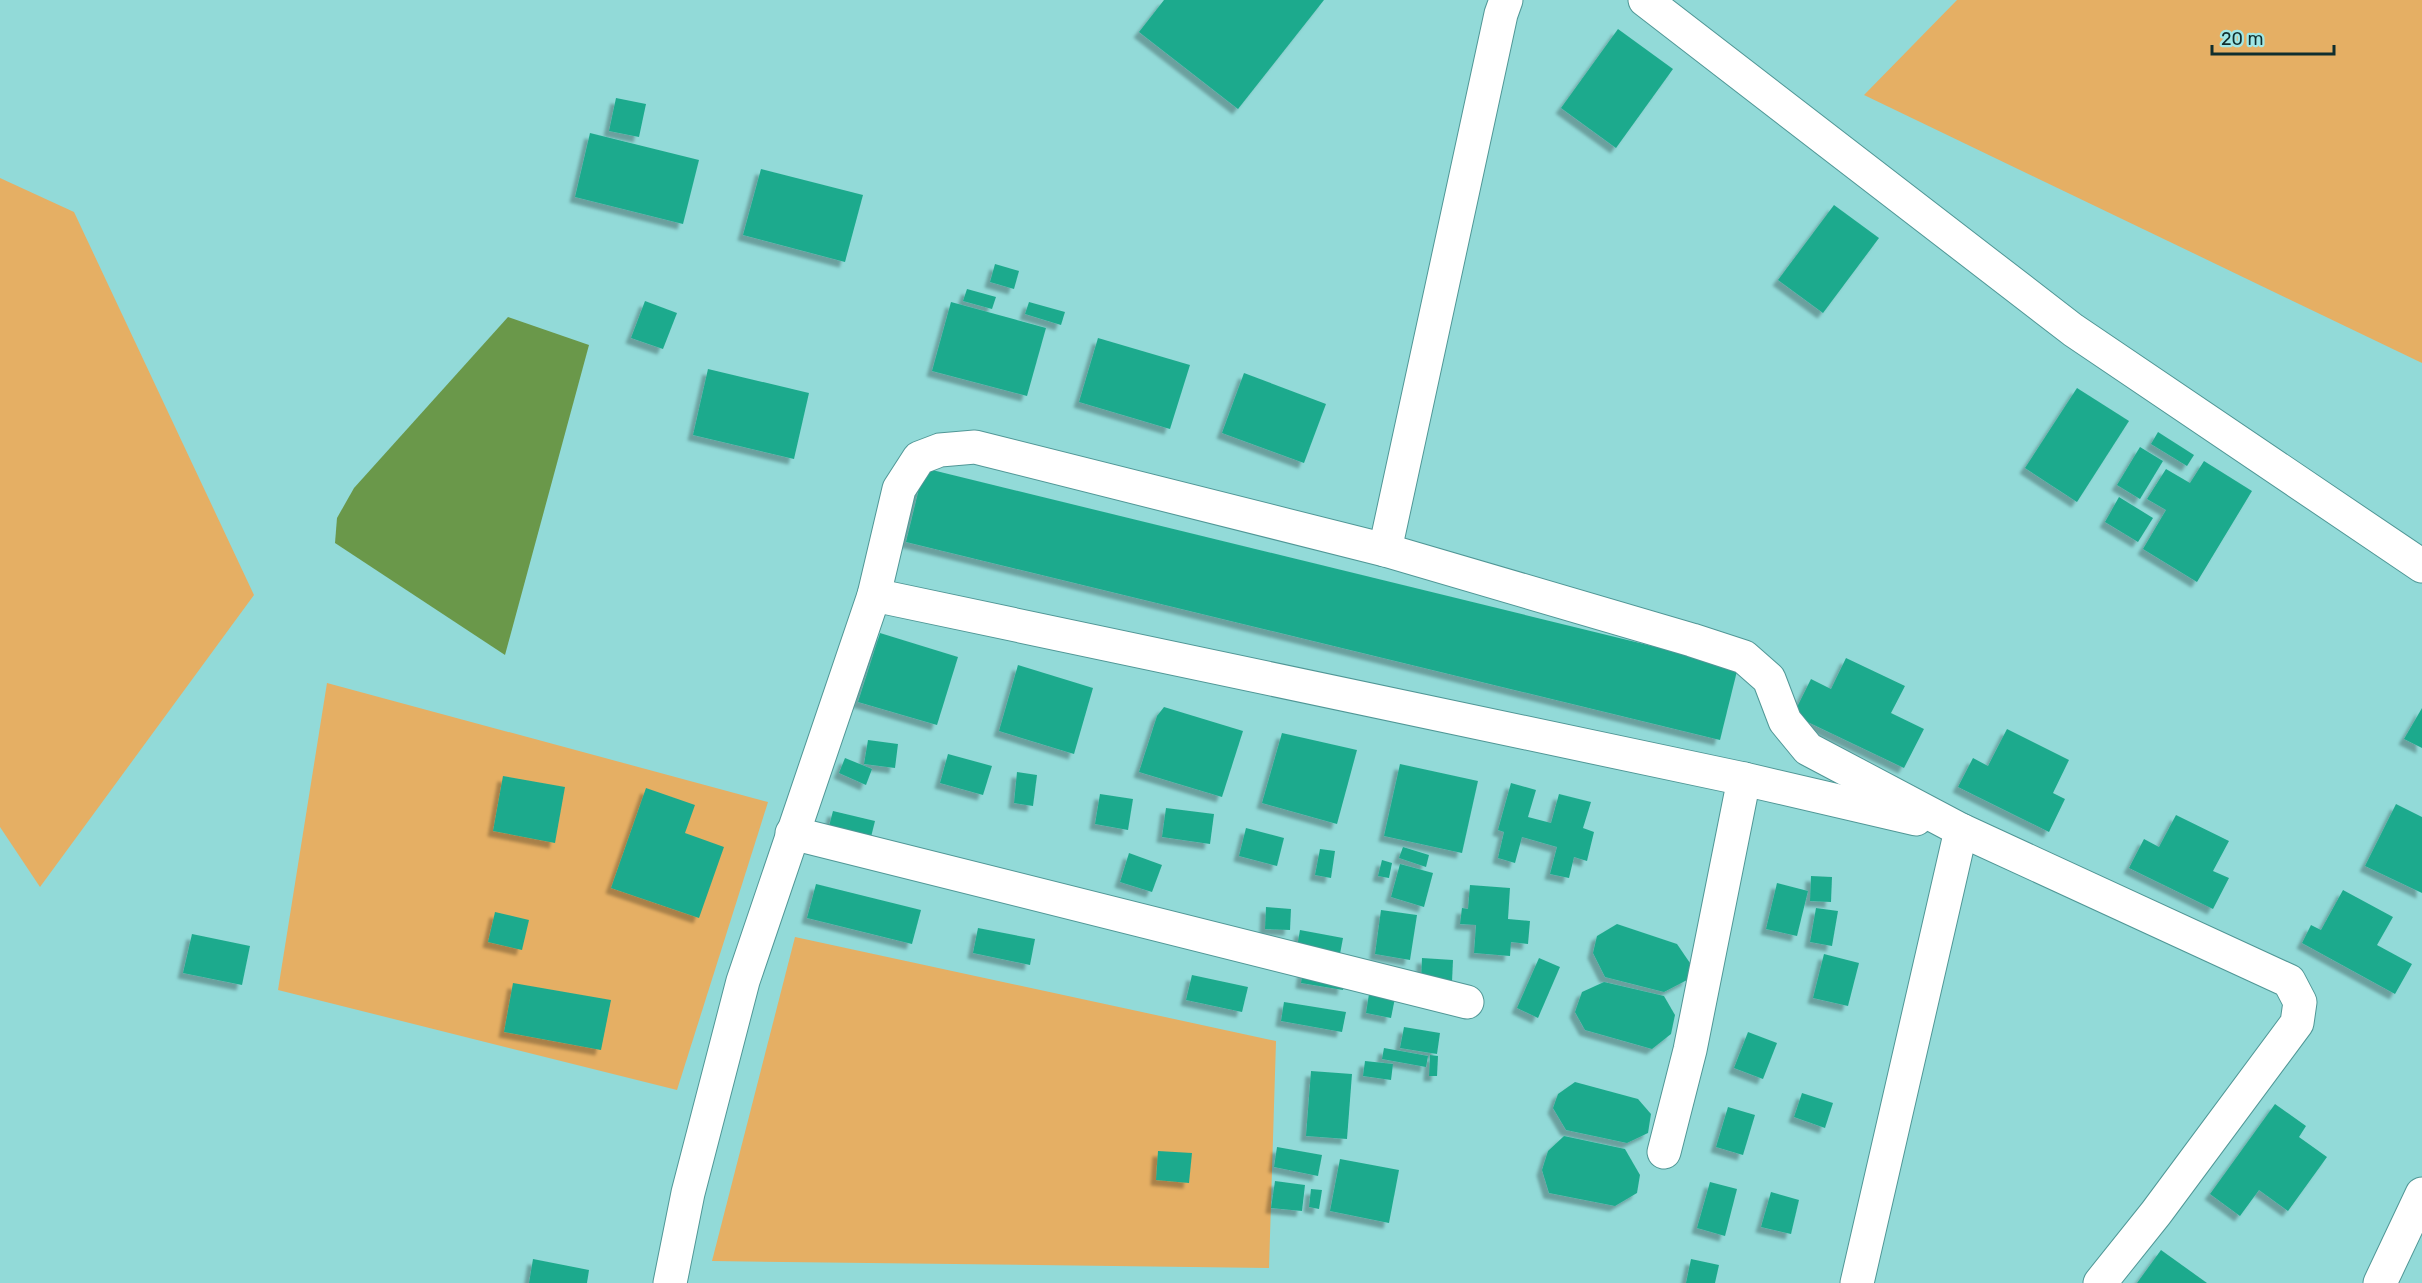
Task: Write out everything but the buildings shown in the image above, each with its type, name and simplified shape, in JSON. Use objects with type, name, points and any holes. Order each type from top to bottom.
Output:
[{"type":"street","points":[[1385,550],[1501,14],[1506,0]]},
{"type":"street","points":[[1645,0],[2073,330],[2422,566]]},
{"type":"street","points":[[670,1283],[688,1193],[743,981],[874,595],[899,489],[919,458],[940,450],[975,447],[1385,550],[1681,636],[1744,657],[1769,679],[1785,721],[1808,749],[1961,830],[2289,981],[2300,1002],[2297,1023],[2156,1213],[2100,1283]]},
{"type":"street","points":[[874,595],[1744,778],[1961,830]]},
{"type":"street","points":[[1664,1152],[1690,1050],[1744,778]]},
{"type":"street","points":[[1857,1283],[1961,830]]},
{"type":"street","points":[[792,833],[1467,1002]]},
{"type":"street","points":[[2380,1283],[2422,1194]]},
{"type":"shaded area","points":[[1957,0],[2422,0],[2422,363],[1864,95]]},
{"type":"shaded area","points":[[0,178],[74,212],[254,595],[40,887],[0,827]]},
{"type":"shaded area","points":[[508,317],[589,345],[505,655],[335,543],[337,518],[354,488]]},
{"type":"shaded area","points":[[327,683],[768,802],[677,1090],[278,990]]},
{"type":"shaded area","points":[[795,937],[1276,1041],[1269,1268],[712,1261]]}]
